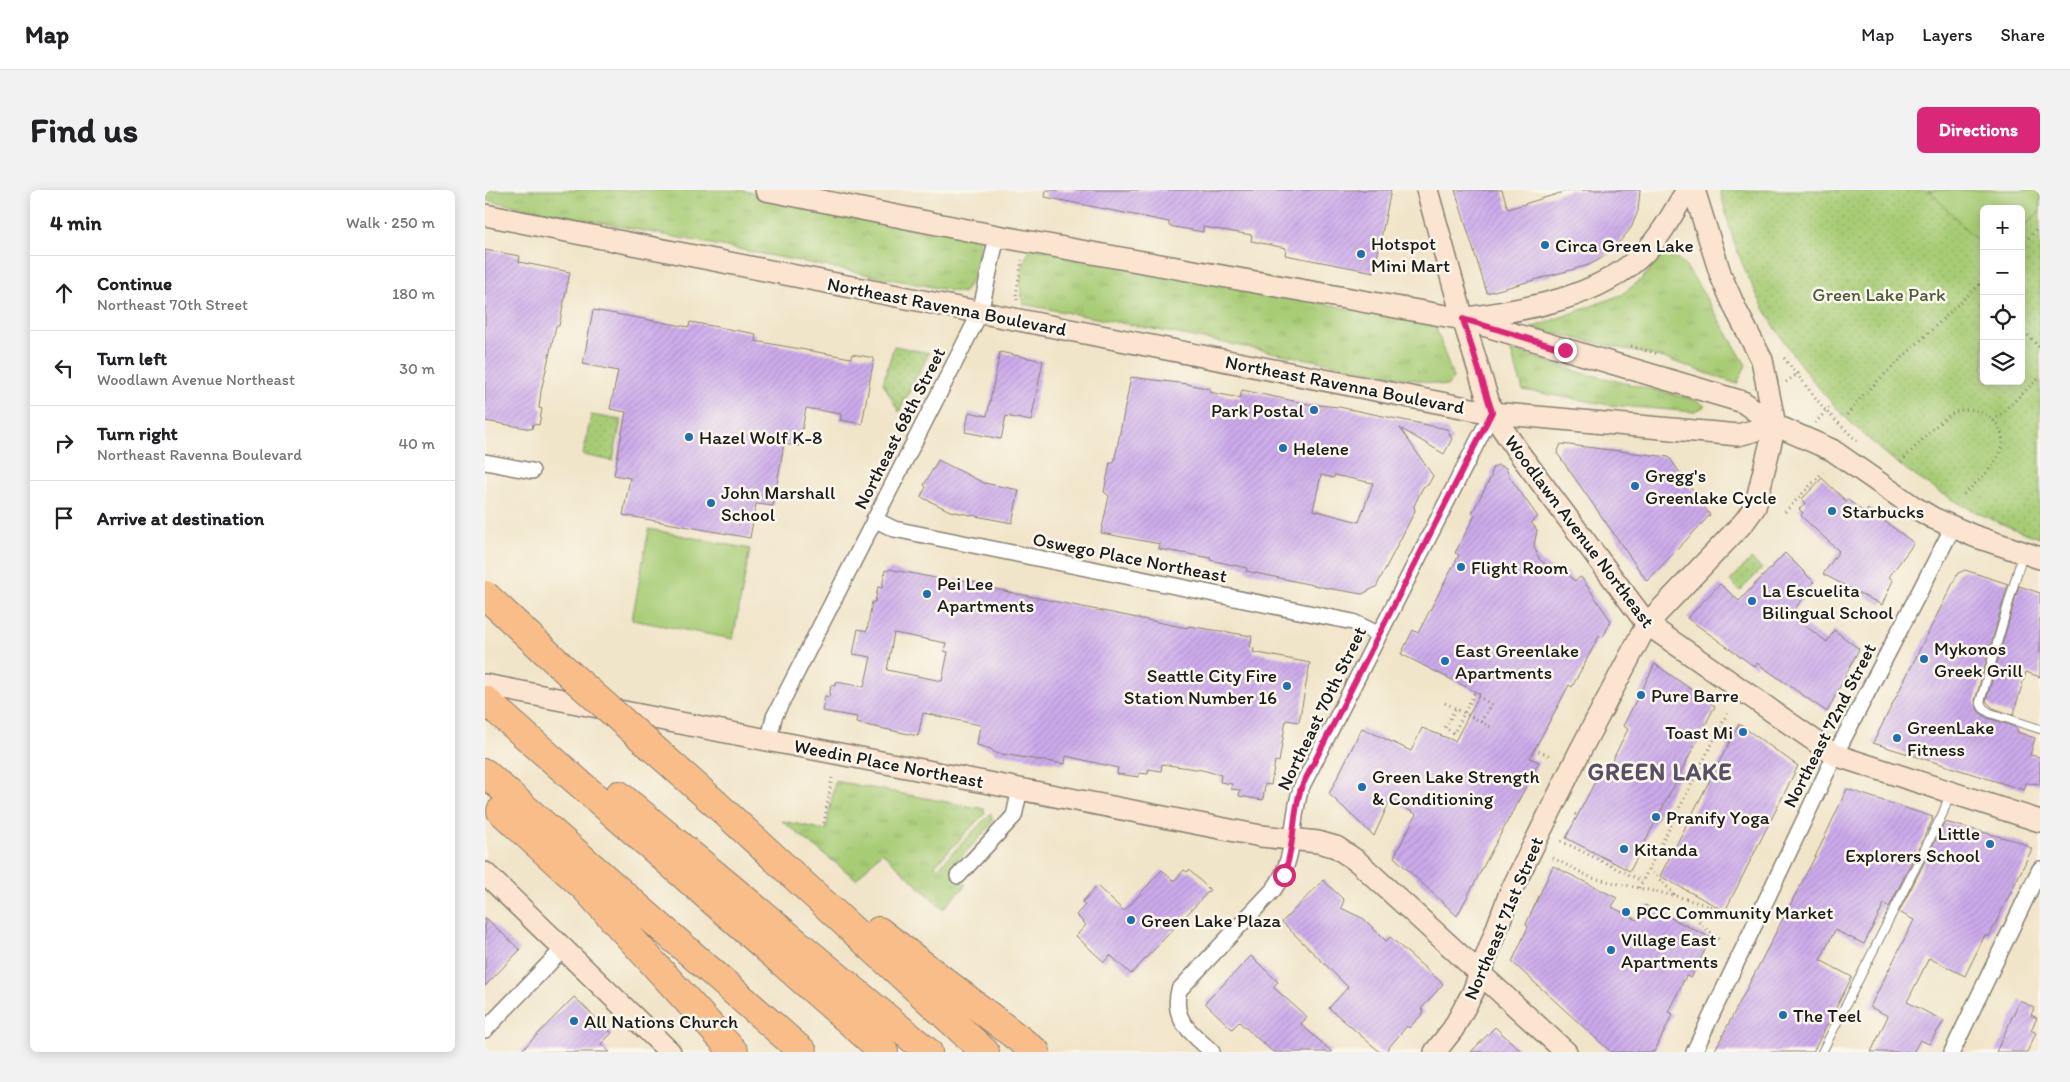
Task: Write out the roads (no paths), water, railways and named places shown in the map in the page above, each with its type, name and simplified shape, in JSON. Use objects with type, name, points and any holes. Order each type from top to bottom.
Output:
[{"type":"highway","points":[[485,595],[575,680],[747,830],[1036,1052]]},
{"type":"highway","points":[[485,700],[884,1052]]},
{"type":"highway","points":[[536,745],[625,799],[928,1052]]},
{"type":"highway","points":[[485,781],[734,1052]]},
{"type":"highway","points":[[485,781],[803,1052]]},
{"type":"highway","points":[[747,830],[985,1052]]},
{"type":"main road","points":[[766,190],[997,236],[1463,319],[1743,402],[1775,425],[1832,450],[1914,507],[1953,527],[2032,556]]},
{"type":"main road","name":"Woodlawn Avenue Northeast","points":[[1427,190],[1463,319],[1492,412],[1519,453],[1647,624],[1835,755],[2040,821]]},
{"type":"main road","points":[[1463,319],[1533,307],[1604,281],[1625,268],[1643,253],[1659,235],[1687,190]]},
{"type":"main road","points":[[1694,190],[1708,240],[1735,310],[1762,360],[1775,425]]},
{"type":"main road","name":"Northeast Ravenna Boulevard","points":[[485,215],[1492,412],[1738,435],[1775,425]]},
{"type":"main road","name":"Northeast 71st Street","points":[[1435,1052],[1462,1014],[1481,973],[1510,893],[1580,751],[1647,624],[1751,514],[1775,425]]},
{"type":"main road","name":"Weedin Place Northeast","points":[[485,685],[1261,836],[1318,842],[1336,847],[1357,861],[1566,1052]]},
{"type":"main road","points":[[485,873],[670,1052]]},
{"type":"street","name":"Northeast 68th Street","points":[[769,740],[774,717],[980,313],[997,236]]},
{"type":"street","name":"Northeast 70th Street","points":[[1212,1052],[1189,1031],[1180,1019],[1175,1004],[1179,990],[1274,889],[1284,875],[1293,839],[1296,804],[1301,788],[1492,412]]},
{"type":"street","points":[[485,462],[532,471]]},
{"type":"street","name":"Oswego Place Northeast","points":[[874,519],[894,529],[1353,622],[1378,634]]},
{"type":"street","name":"Northeast 72nd Street","points":[[1694,1052],[1835,755],[1953,527]]},
{"type":"street","points":[[958,876],[1014,816],[1021,789]]},
{"type":"street","points":[[1952,1052],[2040,869]]},
{"type":"street","points":[[485,1030],[563,949]]},
{"type":"lane","points":[[2032,556],[1980,702],[1983,708],[1990,713],[2040,729]]},
{"type":"lane","points":[[1822,1052],[1943,813],[1950,793]]},
{"type":"place","name":"Circa Green Lake","points":[[1545,245]]},
{"type":"place","name":"Hotspot Mini Mart","points":[[1361,254]]},
{"type":"place","name":"Park Postal","points":[[1314,410]]},
{"type":"place","name":"Hazel Wolf K-8","points":[[689,437]]},
{"type":"place","name":"Helene","points":[[1283,448]]},
{"type":"place","name":"Gregg's Greenlake Cycle","points":[[1635,486]]},
{"type":"place","name":"John Marshall School","points":[[711,503]]},
{"type":"place","name":"Starbucks","points":[[1832,511]]},
{"type":"place","name":"Flight Room","points":[[1461,567]]},
{"type":"place","name":"Pei Lee Apartments","points":[[927,594]]},
{"type":"place","name":"La Escuelita Bilingual School","points":[[1752,601]]},
{"type":"place","name":"Mykonos Greek Grill","points":[[1924,659]]},
{"type":"place","name":"East Greenlake Apartments","points":[[1445,661]]},
{"type":"place","name":"Seattle City Fire Station Number 16","points":[[1287,686]]},
{"type":"place","name":"Pure Barre","points":[[1641,695]]},
{"type":"place","name":"Toast Mi","points":[[1743,732]]},
{"type":"place","name":"GreenLake Fitness","points":[[1897,738]]},
{"type":"place","name":"Green Lake Strength & Conditioning","points":[[1362,787]]},
{"type":"place","name":"Pranify Yoga","points":[[1656,817]]},
{"type":"place","name":"Little Explorers School","points":[[1990,844]]},
{"type":"place","name":"Kitanda","points":[[1624,849]]},
{"type":"place","name":"PCC Community Market","points":[[1626,912]]},
{"type":"place","name":"Green Lake Plaza","points":[[1131,920]]},
{"type":"place","name":"Village East Apartments","points":[[1611,950]]},
{"type":"place","name":"The Teel","points":[[1783,1015]]},
{"type":"place","name":"All Nations Church","points":[[574,1021]]},
{"type":"district","name":"GREEN LAKE","points":[[1660,772]]},
{"type":"park label","name":"Green Lake Park","points":[[1879,294]]}]
